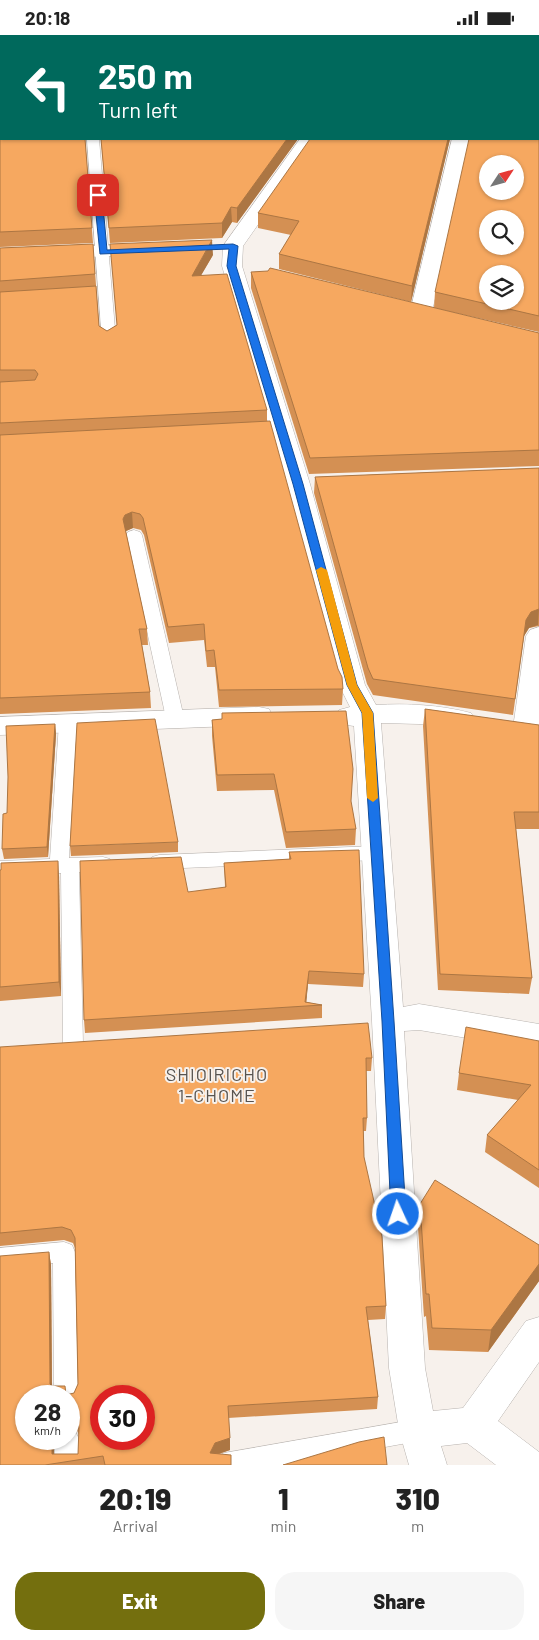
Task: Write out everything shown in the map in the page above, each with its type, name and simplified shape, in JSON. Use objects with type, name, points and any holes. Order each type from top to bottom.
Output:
[{"type":"street","points":[[309,140],[234,258],[272,431],[308,484],[352,685],[367,713],[376,853],[377,1023],[407,1368],[418,1430],[428,1465]]},
{"type":"street","points":[[421,312],[462,140]]},
{"type":"street","points":[[0,255],[169,249]]},
{"type":"street","points":[[325,717],[404,712],[533,729],[539,636]]},
{"type":"street","points":[[0,726],[175,718],[286,716]]},
{"type":"street","points":[[377,1023],[419,1017],[539,1037]]},
{"type":"street","points":[[473,1425],[539,1333]]},
{"type":"street","points":[[418,1430],[473,1425],[526,1465]]},
{"type":"lane","points":[[93,140],[103,252],[101,295],[109,341]]},
{"type":"lane","points":[[134,535],[175,718]]},
{"type":"lane","points":[[68,723],[64,865],[73,1044]]},
{"type":"lane","points":[[139,862],[376,853]]},
{"type":"lane","points":[[0,868],[119,863]]},
{"type":"lane","points":[[0,1258],[64,1252],[66,1385]]},
{"type":"lane","points":[[224,1465],[418,1430]]},
{"type":"lane","points":[[67,1450],[67,1465]]},
{"type":"building","points":[[0,140],[85,140],[92,228],[0,232]]},
{"type":"building","points":[[101,140],[286,140],[237,208],[231,207],[222,223],[109,228]]},
{"type":"building","points":[[309,140],[448,140],[412,286],[279,254],[299,221],[258,213]]},
{"type":"building","points":[[469,140],[539,140],[539,316],[513,310],[524,310],[524,265],[479,265],[479,302],[435,292]]},
{"type":"building","points":[[212,240],[192,276],[227,274],[267,410],[0,423],[0,382],[35,380],[38,374],[35,370],[0,370],[0,292],[96,286],[99,326],[107,331],[117,325],[110,244]]},
{"type":"building","points":[[93,244],[95,274],[0,281],[0,248]]},
{"type":"building","points":[[270,268],[539,333],[539,450],[310,458],[251,272],[268,271]]},
{"type":"building","points":[[270,421],[338,669],[342,677],[343,689],[219,690],[214,650],[206,651],[204,624],[168,627],[143,518],[140,514],[132,512],[125,515],[123,519],[147,629],[139,629],[150,692],[0,698],[0,435]]},
{"type":"building","points":[[539,468],[539,609],[531,612],[526,620],[515,699],[373,679],[368,668],[315,477]]},
{"type":"building","points":[[425,709],[539,725],[539,812],[514,812],[532,978],[440,974]]},
{"type":"building","points":[[346,711],[353,769],[351,801],[356,829],[286,832],[274,774],[217,775],[212,720],[222,719],[222,713]]},
{"type":"building","points":[[155,719],[178,842],[70,846],[77,723]]},
{"type":"building","points":[[55,724],[47,847],[2,849],[3,814],[7,813],[6,726]]},
{"type":"building","points":[[359,850],[364,974],[309,971],[305,1002],[322,1005],[84,1020],[80,861],[181,857],[188,892],[226,887],[224,863],[291,859],[289,852]]},
{"type":"building","points":[[58,861],[59,982],[0,987],[1,863]]},
{"type":"building","points":[[368,1023],[372,1058],[366,1058],[367,1118],[363,1118],[364,1157],[382,1237],[386,1306],[366,1307],[378,1397],[228,1406],[230,1438],[215,1443],[210,1453],[231,1455],[231,1465],[105,1465],[103,1456],[45,1465],[0,1465],[0,1256],[49,1252],[51,1385],[15,1385],[15,1450],[52,1450],[52,1454],[78,1454],[78,1450],[80,1450],[80,1385],[78,1385],[75,1238],[71,1230],[62,1227],[0,1233],[0,1047]]},
{"type":"building","points":[[466,1027],[539,1041],[539,1170],[487,1135],[531,1085],[459,1073]]},
{"type":"building","points":[[435,1180],[539,1245],[539,1264],[491,1330],[432,1328],[429,1294],[426,1294],[420,1204]]},
{"type":"building","points":[[384,1437],[387,1465],[283,1465],[359,1442]]},
{"type":"slow traffic","points":[[321,570],[352,685],[367,713],[373,798]]},
{"type":"district","name":"SHIOIRICHO 1-CHOME","points":[[217,1084]]},
{"type":"route","points":[[98,195],[103,252],[233,246],[232,266],[298,484],[352,685],[367,713],[388,1021],[398,1214]]}]
